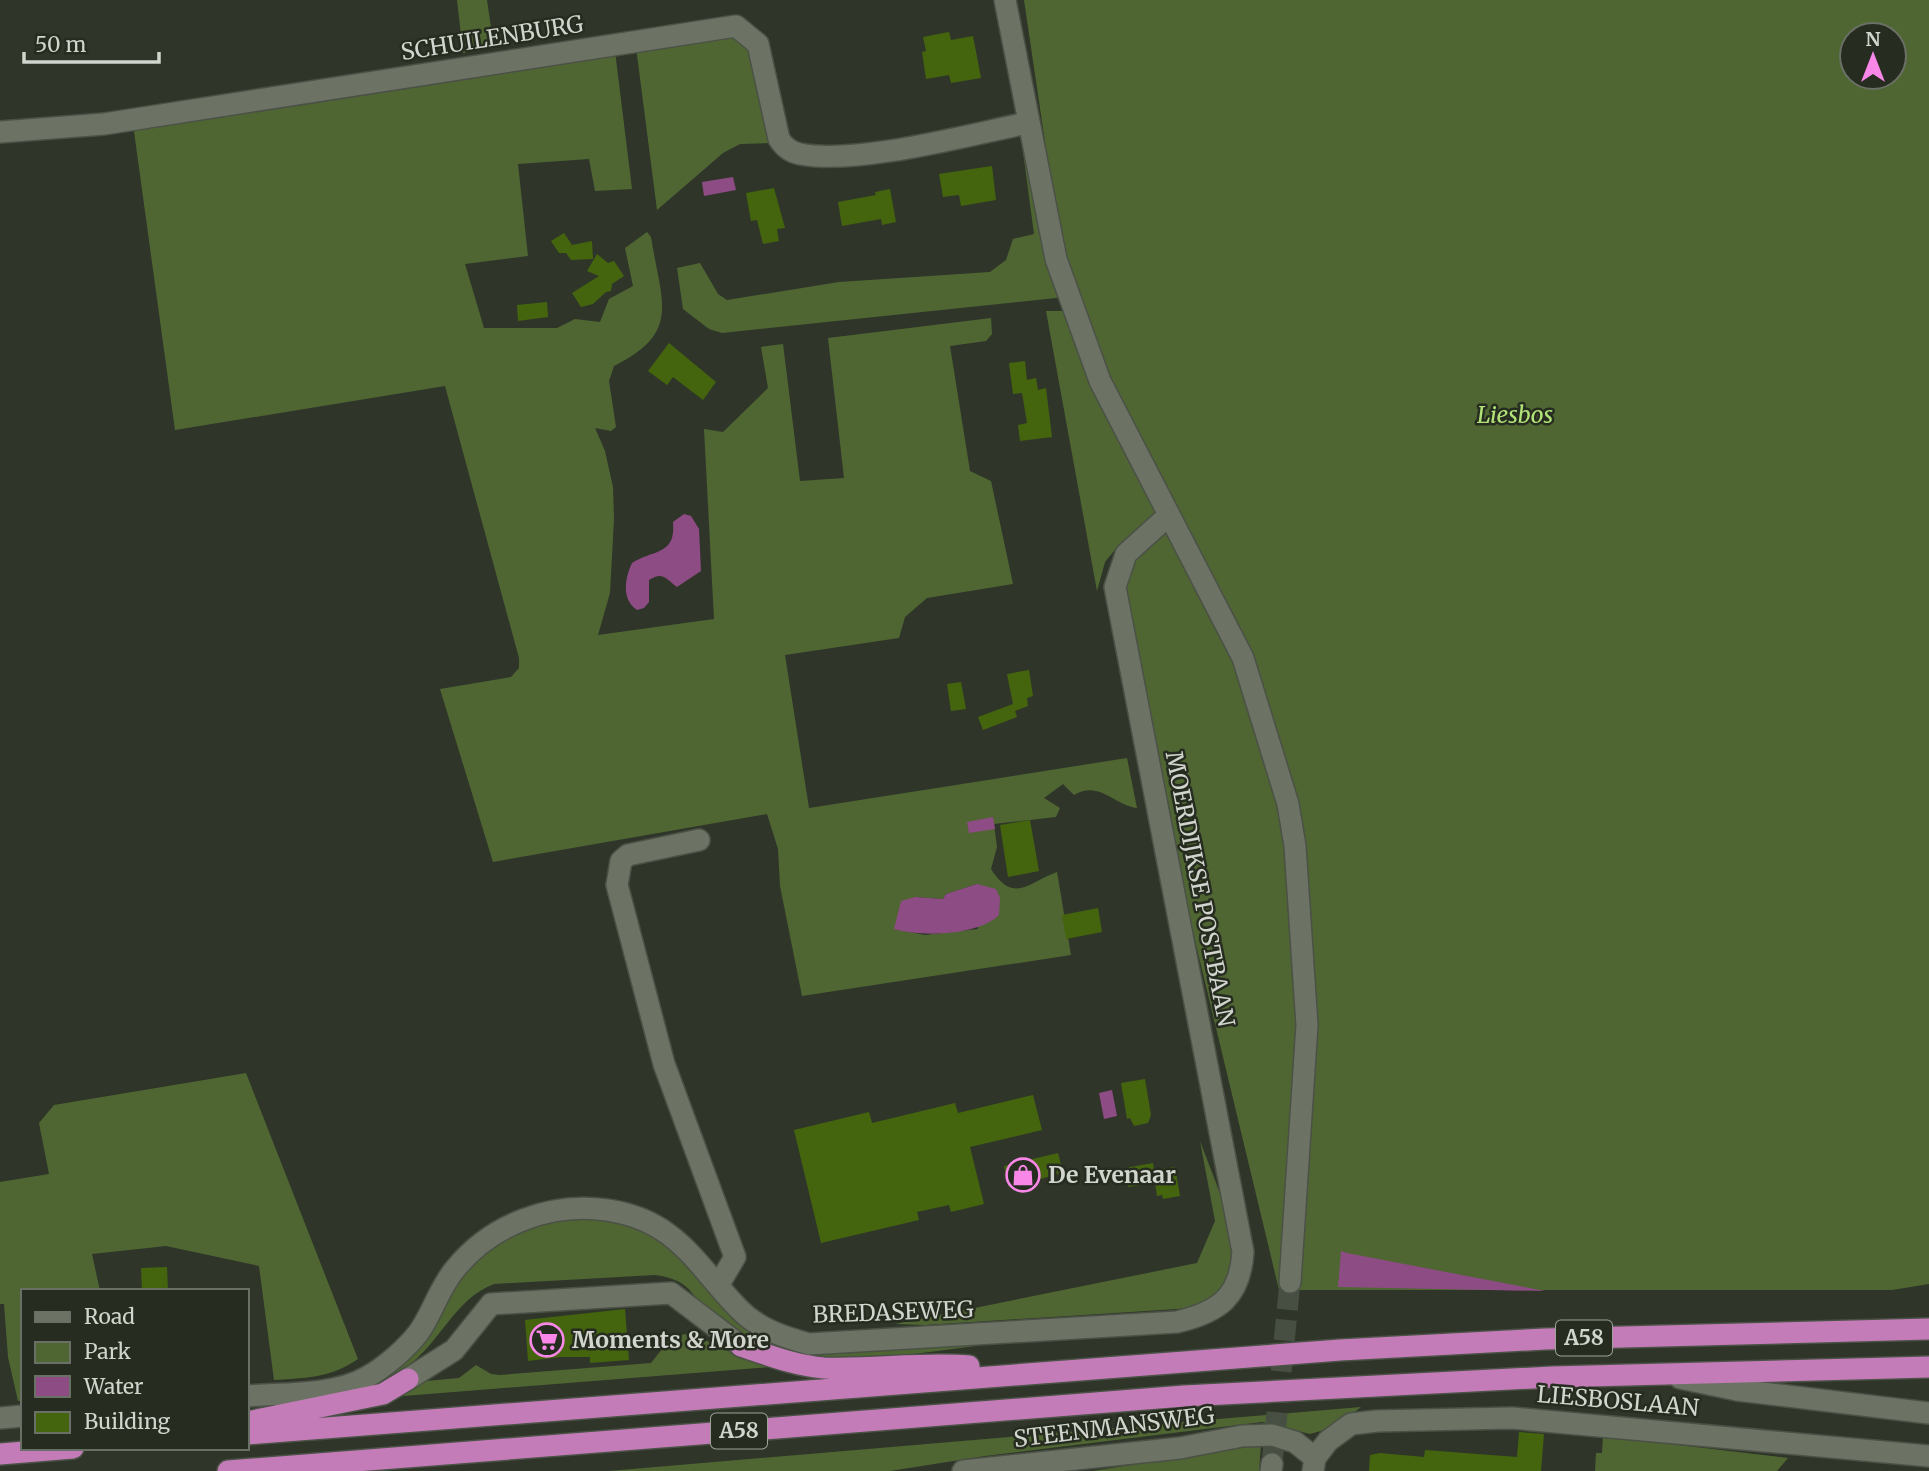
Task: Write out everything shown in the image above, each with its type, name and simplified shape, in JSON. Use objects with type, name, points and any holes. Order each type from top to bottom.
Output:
[{"type":"highway","name":"A58","points":[[248,1434],[1340,1350],[1545,1339],[1929,1329]]},
{"type":"highway","name":"A58","points":[[741,1346],[787,1361],[822,1368],[938,1364],[1027,1372]]},
{"type":"highway","name":"A58","points":[[228,1471],[1184,1396],[1657,1374],[1929,1367]]},
{"type":"highway","name":"A58","points":[[248,1422],[383,1394],[408,1379]]},
{"type":"highway","points":[[0,1454],[49,1450]]},
{"type":"street","points":[[1005,0],[1027,124],[1056,259],[1069,300],[1100,381],[1243,658],[1288,804],[1295,846],[1307,1025],[1290,1282]]},
{"type":"street","name":"SCHUILENBURG","points":[[0,132],[104,124],[736,26],[758,44],[779,139],[785,148],[799,154],[849,154],[890,149],[1027,124]]},
{"type":"street","name":"MOERDIJKSE POSTBAAN","points":[[1169,515],[1126,554],[1115,587],[1243,1252],[1241,1272],[1234,1292]]},
{"type":"street","points":[[699,840],[628,855],[621,861],[617,885],[664,1064],[735,1257],[719,1284]]},
{"type":"street","name":"BREDASEWEG","points":[[248,1396],[349,1385],[366,1377],[392,1359],[418,1333],[454,1269],[478,1245],[508,1226],[539,1214],[570,1208],[608,1210],[640,1219],[674,1237],[740,1310],[761,1326],[809,1344],[1177,1322],[1216,1308],[1234,1292]]},
{"type":"street","name":"A58","points":[[408,1379],[454,1350],[491,1304],[671,1293],[741,1346]]},
{"type":"street","name":"A58","points":[[1657,1374],[1737,1390],[1929,1413]]},
{"type":"street","points":[[0,1418],[21,1416]]},
{"type":"street","name":"LIESBOSLAAN","points":[[1314,1464],[1328,1441],[1351,1424],[1512,1418],[1929,1456]]},
{"type":"street","name":"STEENMANSWEG","points":[[963,1471],[1180,1448],[1241,1436],[1272,1435],[1295,1442],[1314,1464]]},
{"type":"green space","points":[[457,0],[487,0],[494,48],[463,53]]},
{"type":"green space","name":"Liesbos","points":[[1024,0],[1929,0],[1929,1284],[1892,1290],[1279,1290],[1186,903],[1118,546],[1105,562],[1097,591],[1046,311],[1070,311]]},
{"type":"green space","points":[[729,33],[752,40],[769,143],[740,144],[723,153],[657,210],[636,47]]},
{"type":"green space","points":[[615,51],[632,189],[595,191],[589,159],[518,164],[528,256],[465,264],[484,328],[557,328],[575,319],[600,322],[609,299],[633,286],[625,248],[647,232],[651,237],[662,297],[662,313],[658,327],[650,341],[614,366],[609,381],[616,427],[611,431],[595,428],[605,451],[613,487],[614,519],[610,593],[598,635],[714,619],[704,429],[723,432],[768,388],[761,347],[783,344],[800,481],[844,478],[828,338],[991,318],[992,334],[986,341],[950,346],[970,471],[991,481],[1013,584],[927,598],[905,617],[899,638],[785,655],[809,808],[1127,758],[1137,808],[1091,790],[1074,795],[1063,784],[1044,798],[1060,808],[1056,817],[994,824],[997,847],[991,869],[999,880],[1007,886],[1022,888],[1057,872],[1071,955],[802,996],[780,886],[778,849],[767,814],[493,862],[440,689],[511,677],[519,668],[519,658],[445,386],[175,430],[133,124]],"holes":[[[977,884],[978,929],[925,935],[895,929],[915,897],[943,899],[946,894]]]},
{"type":"green space","points":[[1020,129],[1065,297],[722,333],[709,329],[683,309],[677,268],[700,263],[718,294],[727,300],[839,282],[990,272],[1006,260],[1013,239],[1034,234]]},
{"type":"green space","points":[[246,1073],[358,1359],[328,1373],[274,1380],[259,1266],[166,1246],[92,1254],[100,1289],[21,1289],[21,1401],[18,1401],[8,1357],[4,1304],[0,1304],[0,1182],[49,1174],[39,1123],[54,1105]]},
{"type":"green space","points":[[1200,1141],[1234,1230],[1236,1251],[1226,1289],[1193,1308],[925,1325],[895,1324],[1197,1263],[1215,1221]]},
{"type":"green space","points":[[558,1214],[638,1223],[778,1338],[1022,1340],[889,1356],[819,1358],[788,1355],[762,1347],[731,1332],[707,1313],[691,1291],[668,1277],[655,1275],[494,1284],[468,1300],[406,1367],[365,1384],[482,1250]]},
{"type":"green space","points":[[685,1334],[784,1366],[391,1397],[426,1381],[459,1378],[476,1365],[491,1374],[500,1375],[651,1363],[670,1339]]},
{"type":"green space","points":[[1361,1407],[1335,1427],[1310,1434],[1262,1422],[985,1456],[890,1471],[609,1471]]},
{"type":"green space","points":[[1603,1436],[1788,1458],[1777,1471],[1595,1471],[1596,1453],[1602,1453]]},
{"type":"green space","points":[[1261,1445],[1259,1471],[1092,1471]]},
{"type":"water","points":[[733,177],[736,190],[704,196],[702,182]]},
{"type":"water","points":[[684,514],[691,516],[699,529],[701,571],[677,587],[661,576],[649,580],[649,602],[644,608],[637,610],[628,600],[626,588],[632,563],[667,546],[673,533],[673,522]]},
{"type":"water","points":[[993,817],[995,829],[969,833],[967,822]]},
{"type":"water","points":[[977,884],[996,889],[1000,898],[999,915],[989,922],[949,933],[906,932],[894,929],[901,901],[915,897],[943,899],[946,894]]},
{"type":"water","points":[[1112,1090],[1117,1116],[1104,1119],[1099,1093]]},
{"type":"water","points":[[1341,1251],[1347,1253],[1545,1291],[1338,1287]]},
{"type":"building","points":[[949,32],[951,40],[973,36],[981,78],[951,83],[949,75],[926,79],[923,37]]},
{"type":"building","points":[[992,166],[996,200],[961,206],[959,195],[943,197],[939,174]]},
{"type":"building","points":[[774,188],[785,228],[777,229],[779,241],[763,244],[757,220],[751,221],[746,193]]},
{"type":"building","points":[[890,189],[896,222],[882,225],[881,219],[842,226],[838,202],[876,195],[875,192]]},
{"type":"building","points":[[564,233],[572,245],[592,241],[593,259],[571,260],[566,253],[559,253],[551,241]]},
{"type":"building","points":[[597,254],[608,263],[614,261],[624,276],[612,284],[611,291],[606,292],[593,304],[581,307],[572,293],[599,276],[587,271]]},
{"type":"building","points":[[547,302],[548,317],[518,321],[517,305]]},
{"type":"building","points":[[669,343],[716,382],[703,400],[673,377],[667,385],[648,371]]},
{"type":"building","points":[[1025,361],[1027,380],[1036,378],[1038,390],[1046,388],[1052,437],[1020,441],[1018,425],[1027,423],[1022,393],[1013,394],[1009,363]]},
{"type":"building","points":[[1029,670],[1033,696],[1027,698],[1028,706],[1015,711],[1017,717],[983,730],[978,717],[1013,704],[1007,674]]},
{"type":"building","points":[[961,682],[966,709],[951,711],[947,684]]},
{"type":"building","points":[[1030,820],[1039,871],[1008,877],[1000,825]]},
{"type":"building","points":[[1098,908],[1102,932],[1066,939],[1062,915]]},
{"type":"building","points":[[1145,1079],[1151,1115],[1148,1123],[1134,1126],[1130,1118],[1127,1119],[1121,1083]]},
{"type":"building","points":[[1033,1095],[1042,1130],[970,1147],[984,1204],[951,1212],[949,1205],[917,1212],[919,1220],[821,1243],[794,1130],[869,1112],[872,1123],[955,1103],[958,1113]]},
{"type":"building","points":[[1058,1153],[1063,1173],[1009,1187],[1004,1166]]},
{"type":"building","points":[[1153,1163],[1154,1170],[1175,1167],[1180,1196],[1163,1199],[1162,1195],[1157,1196],[1155,1183],[1128,1187],[1125,1168]]},
{"type":"building","points":[[167,1267],[168,1289],[142,1289],[141,1268]]},
{"type":"building","points":[[625,1309],[629,1360],[590,1363],[590,1357],[560,1357],[528,1361],[525,1320]]},
{"type":"building","points":[[1519,1432],[1544,1434],[1541,1471],[1369,1471],[1370,1455],[1380,1453],[1424,1457],[1425,1450],[1517,1457]]},
{"type":"tunnel","points":[[1272,1464],[1290,1282]]},
{"type":"place","name":"De Evenaar","points":[[1023,1175]]},
{"type":"place","name":"Moments & More","points":[[547,1340]]}]
